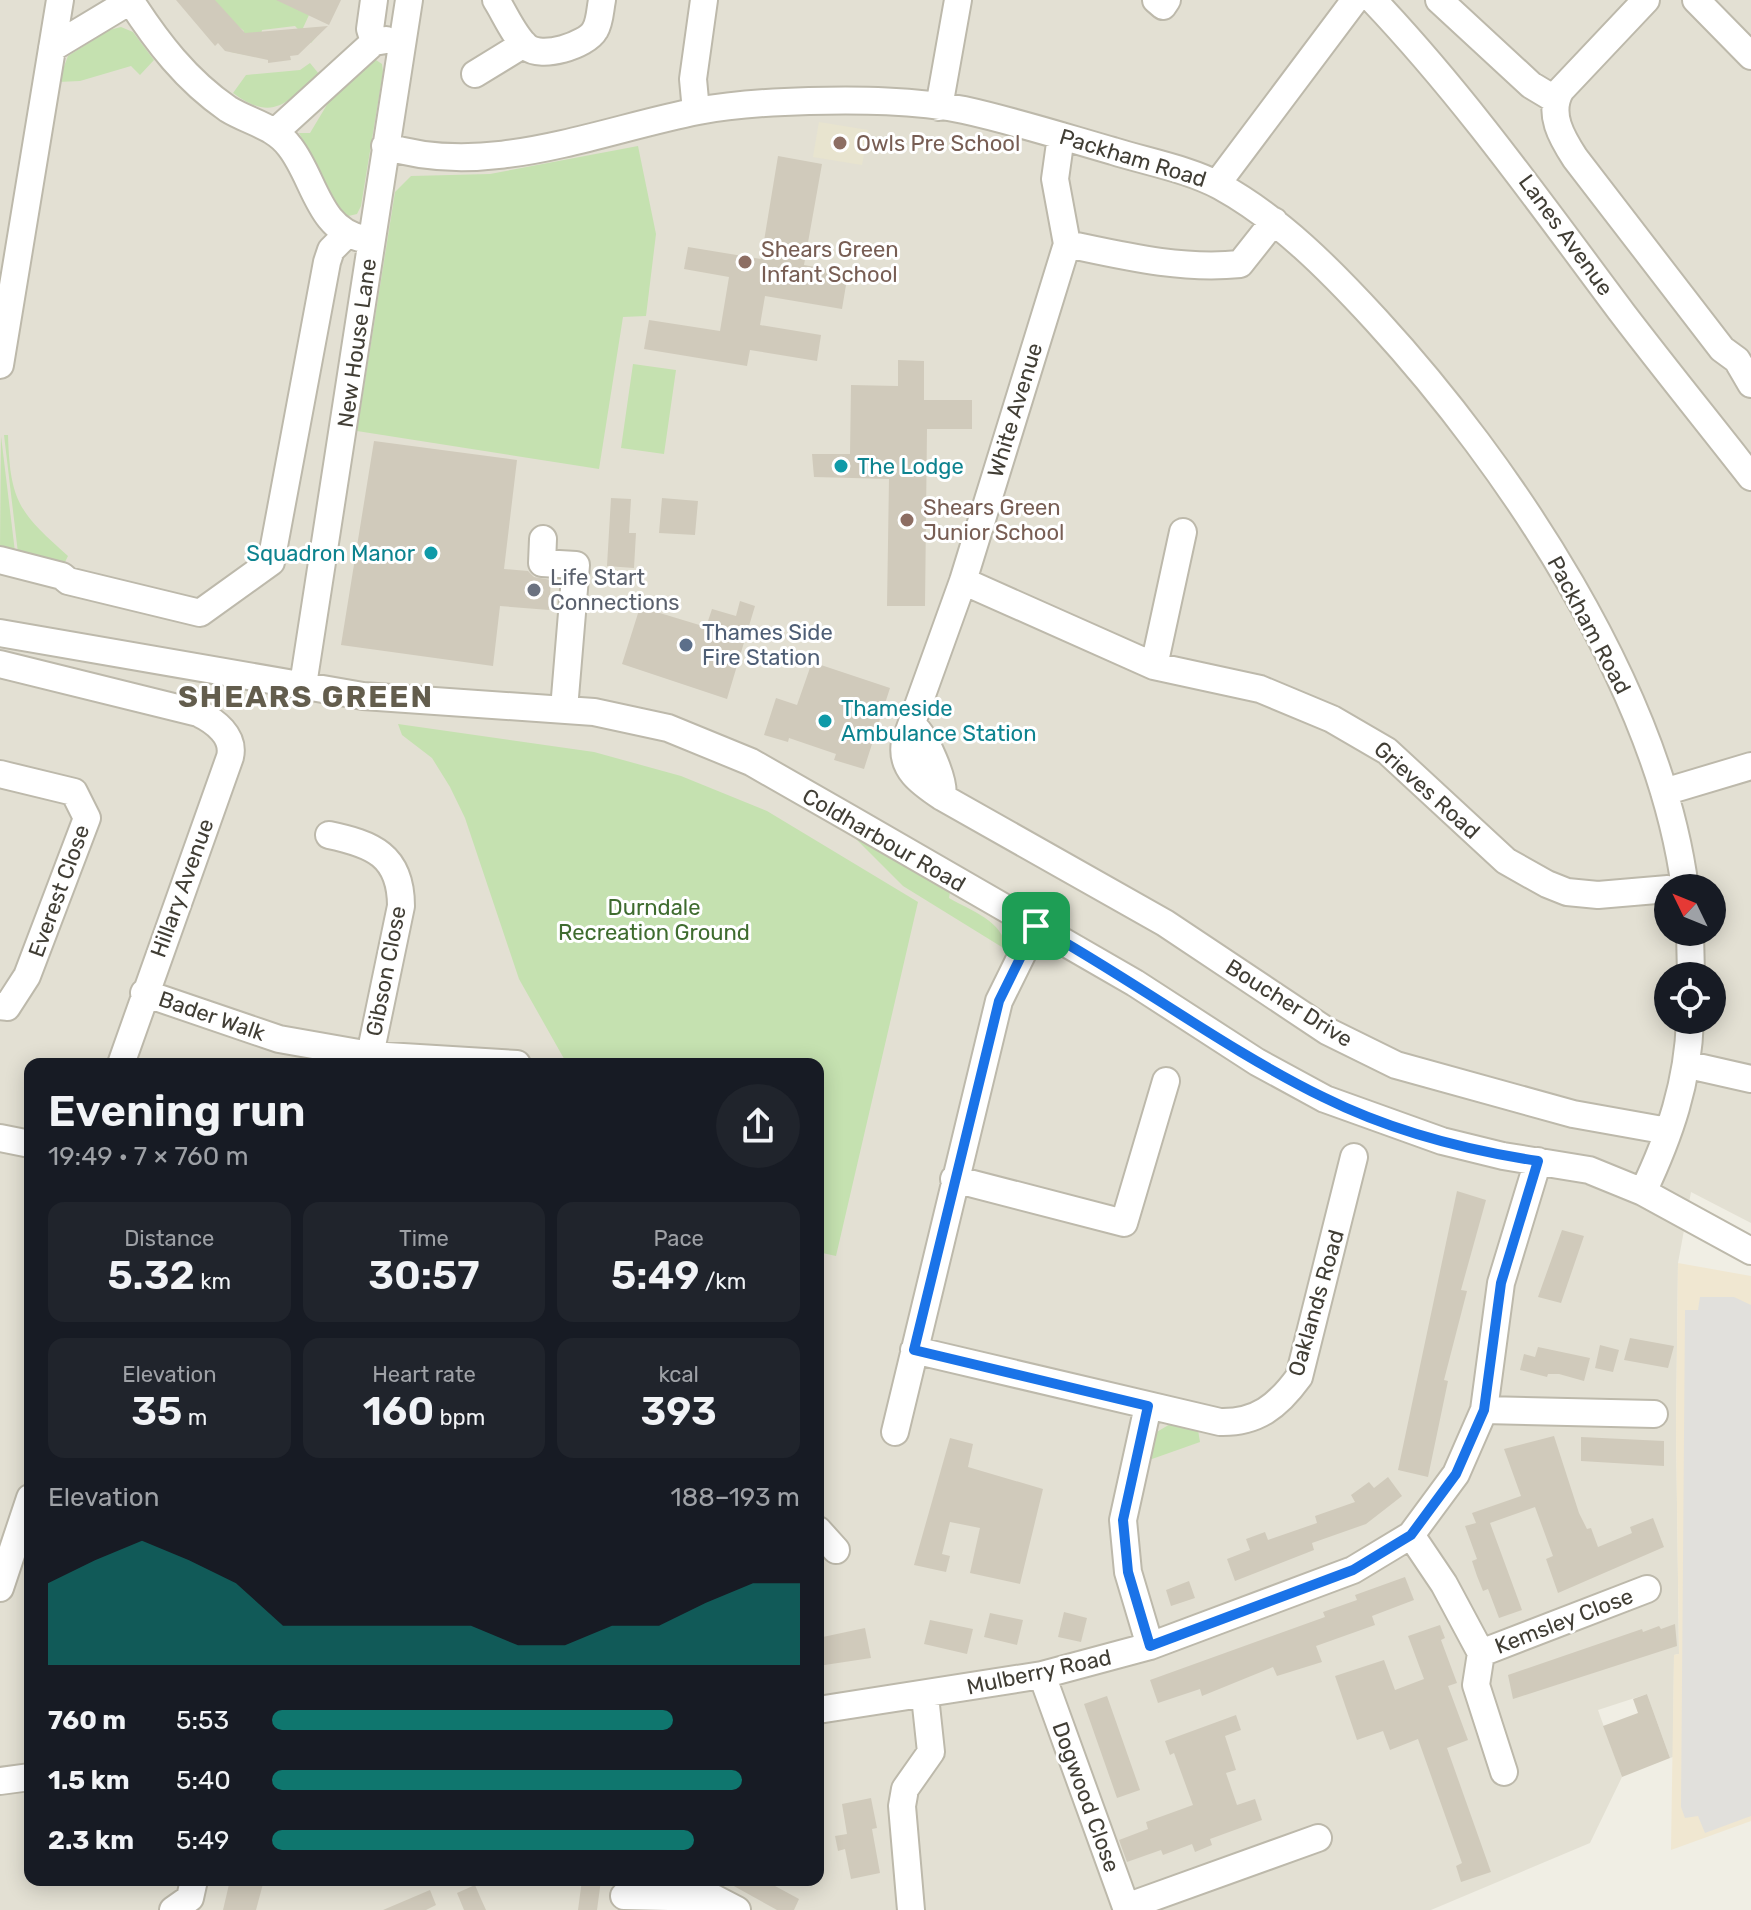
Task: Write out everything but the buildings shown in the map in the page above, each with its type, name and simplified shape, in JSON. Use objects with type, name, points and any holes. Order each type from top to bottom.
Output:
[{"type":"street","points":[[0,365],[60,0]]},
{"type":"street","points":[[52,48],[130,0],[163,49],[198,85],[235,113],[275,132],[293,151],[332,223],[359,237]]},
{"type":"street","points":[[275,132],[380,41],[370,29],[374,0]]},
{"type":"street","name":"New House Lane","points":[[303,685],[335,495],[359,237],[385,146],[409,0]]},
{"type":"street","points":[[496,0],[524,44],[541,51],[585,39],[596,29],[602,0]]},
{"type":"street","points":[[696,111],[693,73],[704,0]]},
{"type":"street","points":[[939,107],[958,0]]},
{"type":"street","points":[[1156,0],[1163,6],[1167,0]]},
{"type":"street","points":[[1217,184],[1355,0]]},
{"type":"street","name":"Lanes Avenue","points":[[1373,0],[1424,53],[1500,145],[1624,314],[1751,477]]},
{"type":"street","points":[[1439,0],[1531,85],[1556,100]]},
{"type":"street","points":[[1646,0],[1565,85],[1556,100],[1560,132],[1575,158],[1722,349],[1744,358],[1751,384]]},
{"type":"street","points":[[1696,0],[1751,56]]},
{"type":"street","points":[[475,74],[524,44]]},
{"type":"street","name":"Packham Road","points":[[385,146],[445,157],[494,156],[696,111],[753,103],[813,101],[939,107],[1061,136],[1217,184],[1274,221],[1346,288],[1430,379],[1481,445],[1542,537],[1613,661],[1678,836],[1678,874]]},
{"type":"street","name":"White Avenue","points":[[912,725],[963,581],[1067,244],[1055,179],[1061,136]]},
{"type":"street","points":[[1067,244],[1154,262],[1212,267],[1240,264],[1274,221]]},
{"type":"street","name":"New House Lane","points":[[0,560],[62,576],[68,581],[200,613],[271,562],[327,262],[331,250],[359,237]]},
{"type":"street","points":[[1154,666],[1183,532]]},
{"type":"street","points":[[543,539],[542,563],[576,565],[564,709]]},
{"type":"street","name":"Grieves Road","points":[[963,581],[1154,666],[1273,693],[1363,735],[1410,770],[1506,861],[1547,884],[1567,892],[1598,895],[1654,890]]},
{"type":"street","name":"Coldharbour Road","points":[[0,633],[111,655],[378,698],[564,709],[634,718],[751,762],[1135,983],[1257,1062],[1325,1099],[1442,1141],[1589,1170],[1643,1192],[1751,1251]]},
{"type":"street","points":[[0,664],[106,689],[111,655]]},
{"type":"street","name":"Hillary Avenue","points":[[106,689],[192,711],[209,719],[224,733],[231,752],[123,1058]]},
{"type":"street","name":"Boucher Drive","points":[[912,725],[921,731],[944,789],[942,797],[1149,918],[1165,923],[1327,1031],[1396,1065],[1573,1114],[1668,1131]]},
{"type":"street","points":[[1664,792],[1751,766]]},
{"type":"street","name":"Everest Close","points":[[0,774],[74,792],[87,816],[27,976],[7,1007],[0,1006]]},
{"type":"street","name":"Gibson Close","points":[[329,835],[363,842],[380,853],[401,886],[401,906],[370,1055]]},
{"type":"street","points":[[895,1432],[999,1001],[1036,926]]},
{"type":"street","name":"Bader Walk","points":[[144,993],[275,1052],[419,1058]]},
{"type":"street","points":[[1643,1192],[1668,1131],[1689,1065],[1690,1034]]},
{"type":"street","points":[[1689,1065],[1751,1079]]},
{"type":"street","points":[[954,1179],[1124,1223],[1166,1081]]},
{"type":"street","points":[[0,1138],[24,1143]]},
{"type":"street","name":"Oaklands Road","points":[[914,1350],[1220,1422],[1237,1423],[1271,1410],[1299,1377],[1354,1157]]},
{"type":"street","name":"Mulberry Road","points":[[824,1709],[925,1696],[1042,1675],[1150,1646],[1353,1570],[1411,1535],[1456,1474],[1484,1410],[1501,1283],[1538,1161]]},
{"type":"street","points":[[1148,1406],[1123,1520],[1128,1572],[1150,1646]]},
{"type":"street","points":[[1484,1410],[1654,1414]]},
{"type":"street","points":[[0,1588],[24,1516]]},
{"type":"street","name":"Kemsley Close","points":[[1411,1535],[1444,1584],[1481,1653],[1476,1685],[1504,1772]]},
{"type":"street","points":[[824,1537],[836,1550]]},
{"type":"street","name":"Kemsley Close","points":[[1481,1653],[1647,1589]]},
{"type":"street","name":"Dogwood Close","points":[[1042,1675],[1126,1907],[1318,1838]]},
{"type":"street","points":[[911,1910],[902,1806],[905,1789],[931,1752],[925,1696]]},
{"type":"street","points":[[0,1781],[24,1778]]},
{"type":"street","points":[[173,1910],[190,1898],[193,1886]]},
{"type":"street","points":[[621,1895],[714,1898],[737,1910]]},
{"type":"shaded area","points":[[0,0],[1751,0],[1751,1223],[1691,1192],[1678,1263],[1676,1427],[1679,1654],[1674,1655],[1673,1757],[1670,1758],[1647,1694],[1598,1710],[1622,1777],[1590,1843],[1431,1910],[0,1910]]},
{"type":"shaded area","name":"Owls Pre School","points":[[819,122],[868,130],[862,165],[813,157]]},
{"type":"shaded area","points":[[1678,1263],[1751,1276],[1751,1821],[1671,1850],[1674,1655],[1679,1654],[1676,1427]]},
{"type":"shaded area","points":[[1700,1297],[1734,1297],[1751,1305],[1751,1816],[1705,1833],[1698,1816],[1685,1818],[1681,1807],[1685,1310],[1698,1310]]},
{"type":"green space","points":[[207,0],[294,0],[309,15],[303,28],[318,35],[311,43],[295,26],[262,30],[257,57],[231,52],[244,31]]},
{"type":"green space","points":[[121,27],[133,32],[154,60],[140,75],[131,66],[80,81],[58,82],[68,56],[109,30]]},
{"type":"green space","points":[[376,60],[382,64],[383,72],[361,206],[357,214],[344,217],[299,133],[310,133],[331,98],[369,62]]},
{"type":"green space","points":[[310,63],[319,74],[279,105],[259,107],[233,93],[246,75],[300,70]]},
{"type":"green space","points":[[638,146],[656,234],[646,316],[623,317],[599,469],[357,431],[395,192],[411,176],[490,174]]},
{"type":"green space","points":[[633,364],[676,370],[664,454],[621,448]]},
{"type":"green space","points":[[4,435],[8,435],[11,477],[21,505],[39,529],[68,556],[64,564],[18,553]]},
{"type":"green space","points":[[1,436],[15,552],[0,548]]},
{"type":"green space","name":"Durndale Recreation Ground","points":[[398,724],[594,752],[681,776],[767,811],[918,902],[836,1256],[824,1253],[824,1058],[564,1058],[519,979],[465,818],[450,787],[432,758],[402,735]]},
{"type":"green space","points":[[848,831],[950,892],[949,898],[993,924],[1004,940],[1005,949],[903,886]]},
{"type":"green space","points":[[1172,1423],[1198,1430],[1200,1442],[1152,1459],[1148,1454],[1155,1433]]},
{"type":"place","name":"Owls Pre School","points":[[840,143]]},
{"type":"place","name":"Shears Green Infant School","points":[[745,262]]},
{"type":"place","name":"The Lodge","points":[[841,466]]},
{"type":"place","name":"Shears Green Junior School","points":[[907,520]]},
{"type":"place","name":"Squadron Manor","points":[[431,553]]},
{"type":"place","name":"Life Start Connections","points":[[534,590]]},
{"type":"place","name":"Thames Side Fire Station","points":[[686,645]]},
{"type":"place","name":"Thameside Ambulance Station","points":[[825,721]]},
{"type":"district","name":"SHEARS GREEN","points":[[306,697]]},
{"type":"route","points":[[1036,926],[1135,983],[1257,1062],[1325,1099],[1442,1141],[1538,1161],[1501,1283],[1484,1410],[1456,1474],[1411,1535],[1353,1570],[1150,1646],[1128,1572],[1123,1520],[1148,1406],[914,1350],[999,1001],[1036,926]]}]
